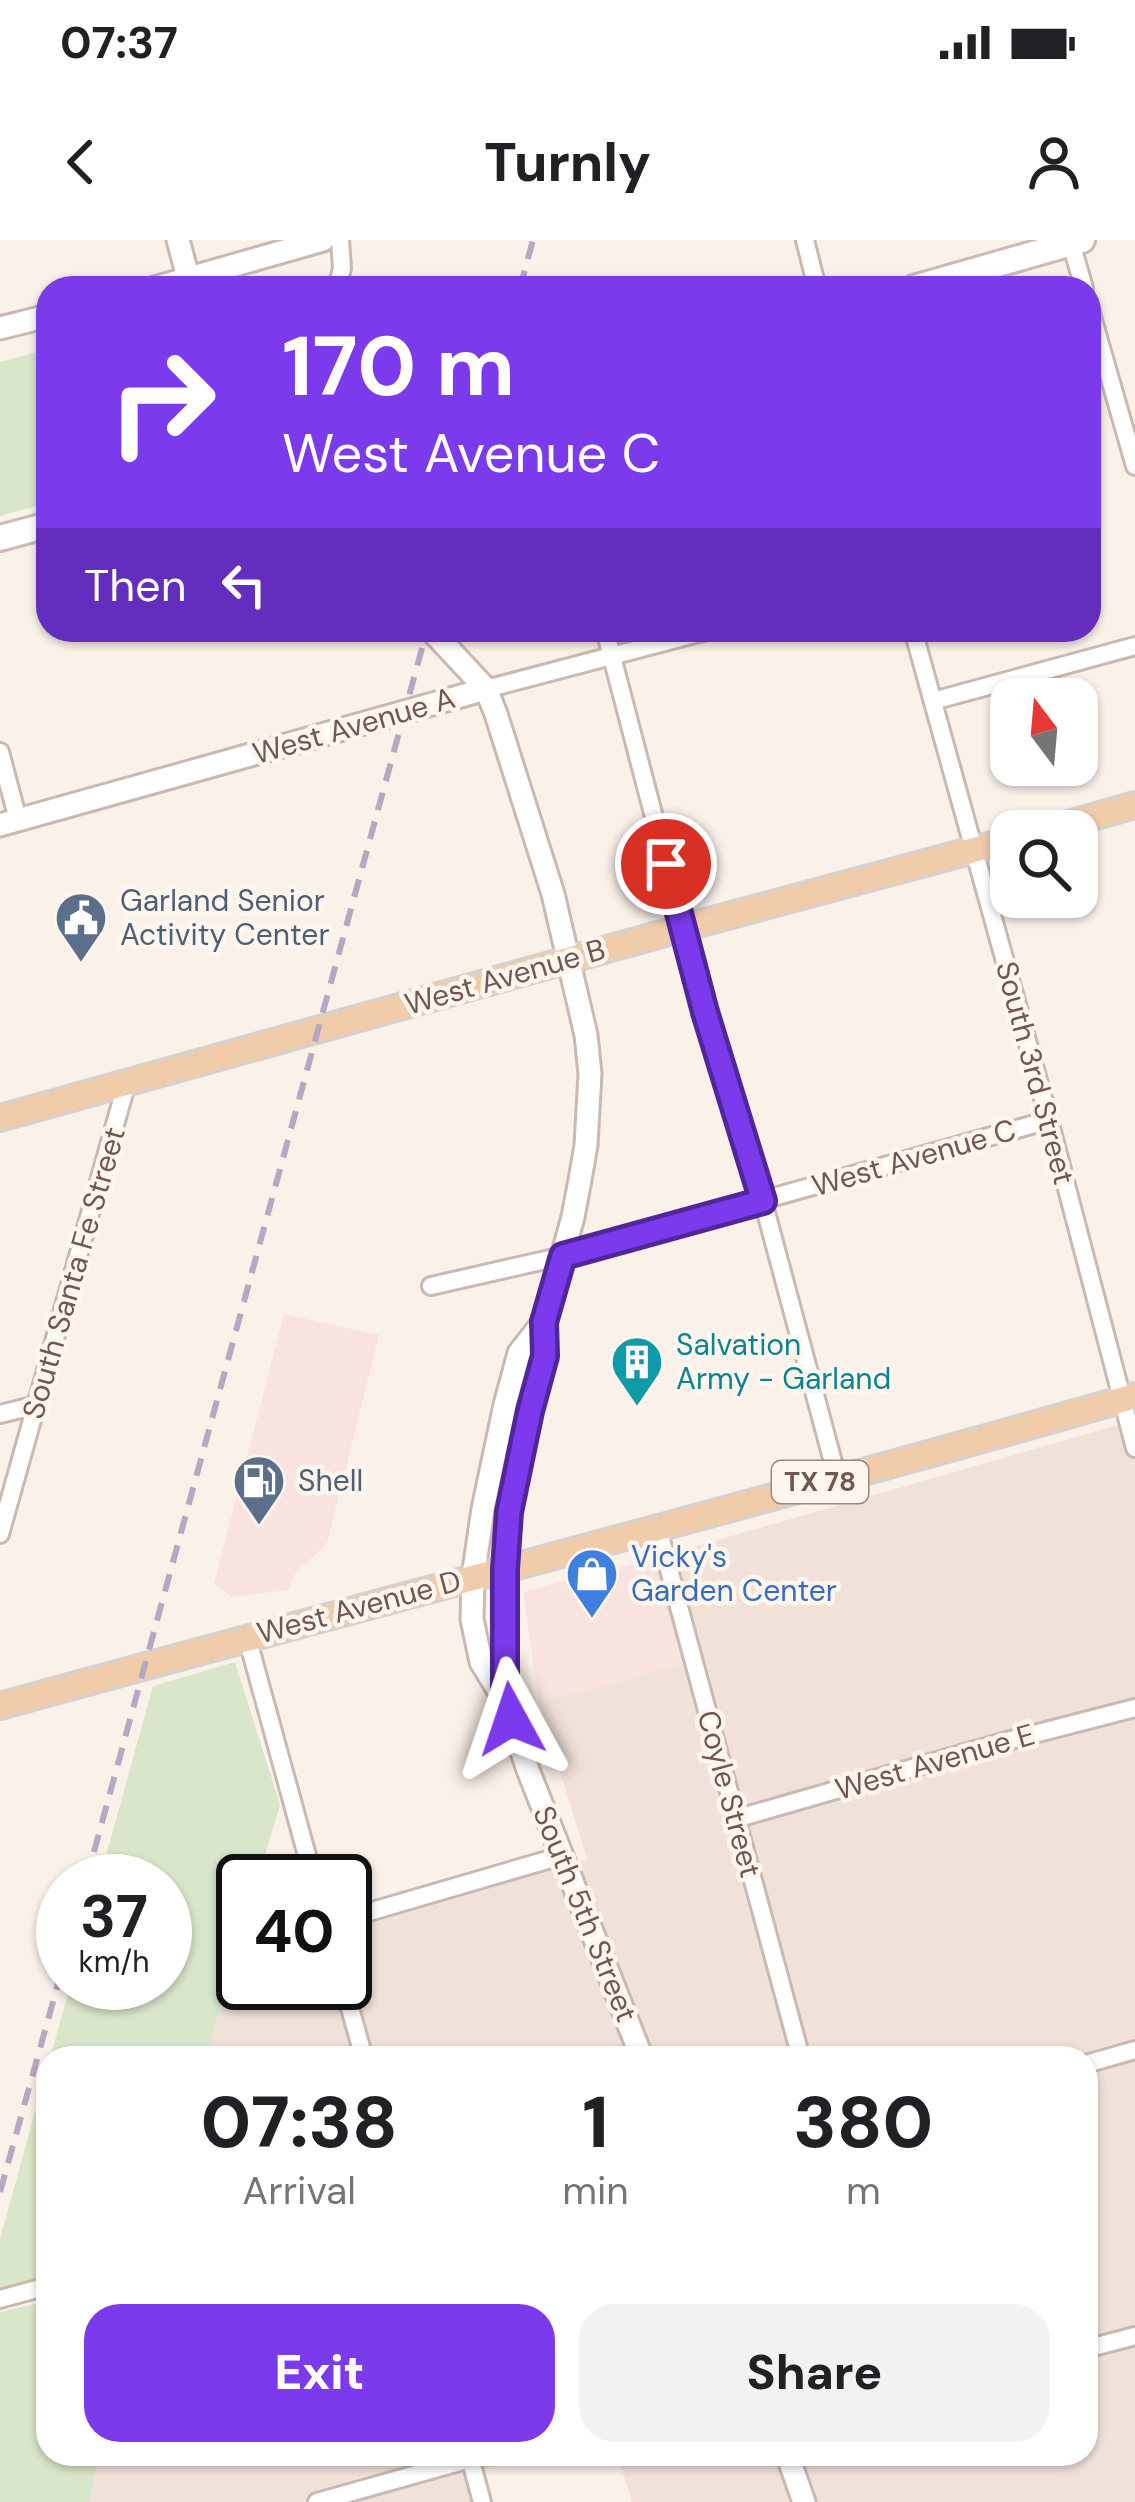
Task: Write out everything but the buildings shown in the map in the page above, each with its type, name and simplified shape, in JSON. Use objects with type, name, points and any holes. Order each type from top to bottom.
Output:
[{"type":"main road","points":[[956,276],[1076,242]]},
{"type":"main road","points":[[0,538],[36,528]]},
{"type":"main road","points":[[1098,816],[1135,805]]},
{"type":"main road","name":"West Avenue B","points":[[0,1118],[990,847]]},
{"type":"main road","name":"West Avenue D","points":[[0,1706],[1128,1398]]},
{"type":"street","points":[[178,240],[188,276]]},
{"type":"street","points":[[211,276],[322,240]]},
{"type":"street","points":[[340,240],[341,276]]},
{"type":"street","points":[[805,240],[815,276]]},
{"type":"street","points":[[1076,242],[1082,276]]},
{"type":"street","points":[[0,328],[36,319]]},
{"type":"street","points":[[1101,348],[1135,466]]},
{"type":"street","name":"South 5th Street","points":[[441,642],[486,689],[496,714],[535,831],[569,959],[590,1074],[586,1145],[544,1322],[545,1356],[509,1512],[505,1701]]},
{"type":"street","points":[[608,642],[705,1012],[763,1201],[837,1478]]},
{"type":"street","name":"West Avenue A","points":[[9,823],[664,642]]},
{"type":"street","name":"South 3rd Street","points":[[916,642],[1128,1398],[1135,1448]]},
{"type":"street","points":[[933,701],[1135,646]]},
{"type":"street","points":[[0,752],[9,823]]},
{"type":"street","name":"South Santa Fe Street","points":[[0,1534],[127,1082]]},
{"type":"street","name":"West Avenue C","points":[[431,1286],[563,1256],[1049,1120]]},
{"type":"street","name":"South 5th Street","points":[[544,1322],[519,1353],[491,1469],[473,1577],[472,1619],[481,1662],[505,1701],[637,2046]]},
{"type":"street","points":[[0,1414],[37,1405]]},
{"type":"street","name":"Coyle Street","points":[[658,1529],[798,2046]]},
{"type":"street","points":[[247,1637],[307,1854]]},
{"type":"street","name":"West Avenue E","points":[[735,1819],[1135,1708]]},
{"type":"street","points":[[372,1911],[561,1856]]},
{"type":"street","points":[[351,2010],[361,2046]]},
{"type":"street","points":[[1098,2061],[1135,2050]]},
{"type":"street","points":[[0,2299],[36,2289]]},
{"type":"street","points":[[1098,2346],[1135,2336]]},
{"type":"street","points":[[317,2502],[441,2466]]},
{"type":"street","points":[[477,2466],[482,2502]]},
{"type":"street","points":[[791,2466],[804,2502]]},
{"type":"shaded area","points":[[284,1314],[379,1335],[327,1543],[295,1574],[288,1590],[232,1597],[214,1584]]},
{"type":"shaded area","points":[[1135,1420],[1135,2502],[632,2502],[621,2466],[1098,2466],[1098,2046],[208,2046],[219,2010],[372,2010],[372,1923],[587,1859],[539,1703],[682,1664],[652,1559]]},
{"type":"shaded area","points":[[652,1559],[682,1664],[539,1703],[523,1592]]},
{"type":"shaded area","points":[[97,2466],[494,2466],[480,2470],[488,2502],[89,2502]]},
{"type":"green space","points":[[36,352],[36,506],[0,516],[0,362]]},
{"type":"green space","points":[[235,1662],[280,1805],[265,1854],[216,1854],[219,2010],[209,2046],[53,2046],[63,2010],[192,2010],[192,1854],[106,1854],[153,1686]]},
{"type":"green space","points":[[36,2108],[36,2280],[0,2290],[0,2239]]},
{"type":"green space","points":[[36,2304],[36,2466],[97,2466],[89,2502],[0,2502],[0,2312]]},
{"type":"railway","points":[[523,276],[533,240]]},
{"type":"railway","points":[[93,1854],[424,642]]},
{"type":"railway","points":[[41,2046],[51,2010]]},
{"type":"railway","points":[[0,2192],[36,2063]]},
{"type":"place","name":"Garland Senior Activity Center","points":[[81,964]]},
{"type":"place","name":"Salvation Army - Garland","points":[[637,1408]]},
{"type":"place","name":"Shell","points":[[259,1527]]},
{"type":"place","name":"Vicky's Garden Center","points":[[592,1620]]},
{"type":"route","points":[[511,1719],[505,1701],[509,1512],[545,1356],[544,1322],[563,1256],[763,1201],[666,864]]}]
